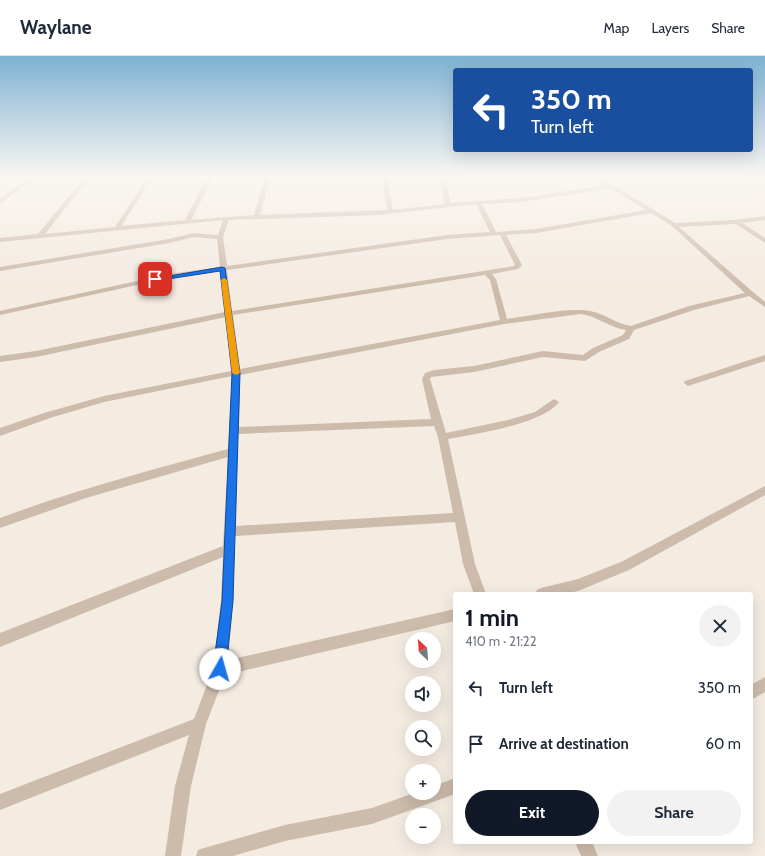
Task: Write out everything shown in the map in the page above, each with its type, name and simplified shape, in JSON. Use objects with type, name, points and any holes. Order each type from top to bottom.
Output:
[{"type":"street","points":[[41,235],[58,213]]},
{"type":"street","points":[[118,228],[127,213]]},
{"type":"street","points":[[187,222],[192,213]]},
{"type":"street","points":[[0,240],[227,218],[346,213]]},
{"type":"street","points":[[0,359],[36,354],[228,314],[510,269],[519,265],[485,213]]},
{"type":"street","points":[[0,313],[169,276],[447,237],[498,234],[571,226],[640,213]]},
{"type":"street","points":[[656,213],[674,225],[750,294],[765,305]]},
{"type":"street","points":[[173,856],[183,786],[199,724],[220,669],[228,601],[232,452],[236,373],[222,268],[220,237],[227,218]]},
{"type":"street","points":[[674,225],[765,218]]},
{"type":"street","points":[[736,221],[765,241]]},
{"type":"street","points":[[0,269],[169,241],[194,235],[220,237]]},
{"type":"street","points":[[486,272],[493,279],[504,322]]},
{"type":"street","points":[[0,432],[47,415],[104,399],[504,322],[581,312],[591,313],[622,327],[631,328],[692,308],[750,294]]},
{"type":"street","points":[[479,592],[469,564],[458,517],[443,438],[436,422],[426,379],[428,375],[434,373],[474,369],[543,354],[585,358],[596,350],[626,337],[631,328]]},
{"type":"street","points":[[0,367],[12,357]]},
{"type":"street","points":[[688,383],[765,358]]},
{"type":"street","points":[[443,438],[508,423],[538,414],[554,402]]},
{"type":"street","points":[[233,431],[436,422]]},
{"type":"street","points":[[0,523],[25,513],[118,484],[232,452]]},
{"type":"street","points":[[548,592],[578,585],[625,566],[765,490]]},
{"type":"street","points":[[230,531],[458,517]]},
{"type":"street","points":[[0,640],[229,549]]},
{"type":"street","points":[[220,669],[453,614]]},
{"type":"street","points":[[753,692],[765,684]]},
{"type":"street","points":[[0,802],[199,724]]},
{"type":"street","points":[[204,856],[285,833],[372,816],[453,787]]},
{"type":"street","points":[[584,844],[590,856]]},
{"type":"slow traffic","points":[[224,280],[236,373]]},
{"type":"route","points":[[155,279],[222,268],[236,373],[232,452],[228,601],[220,669]]}]
